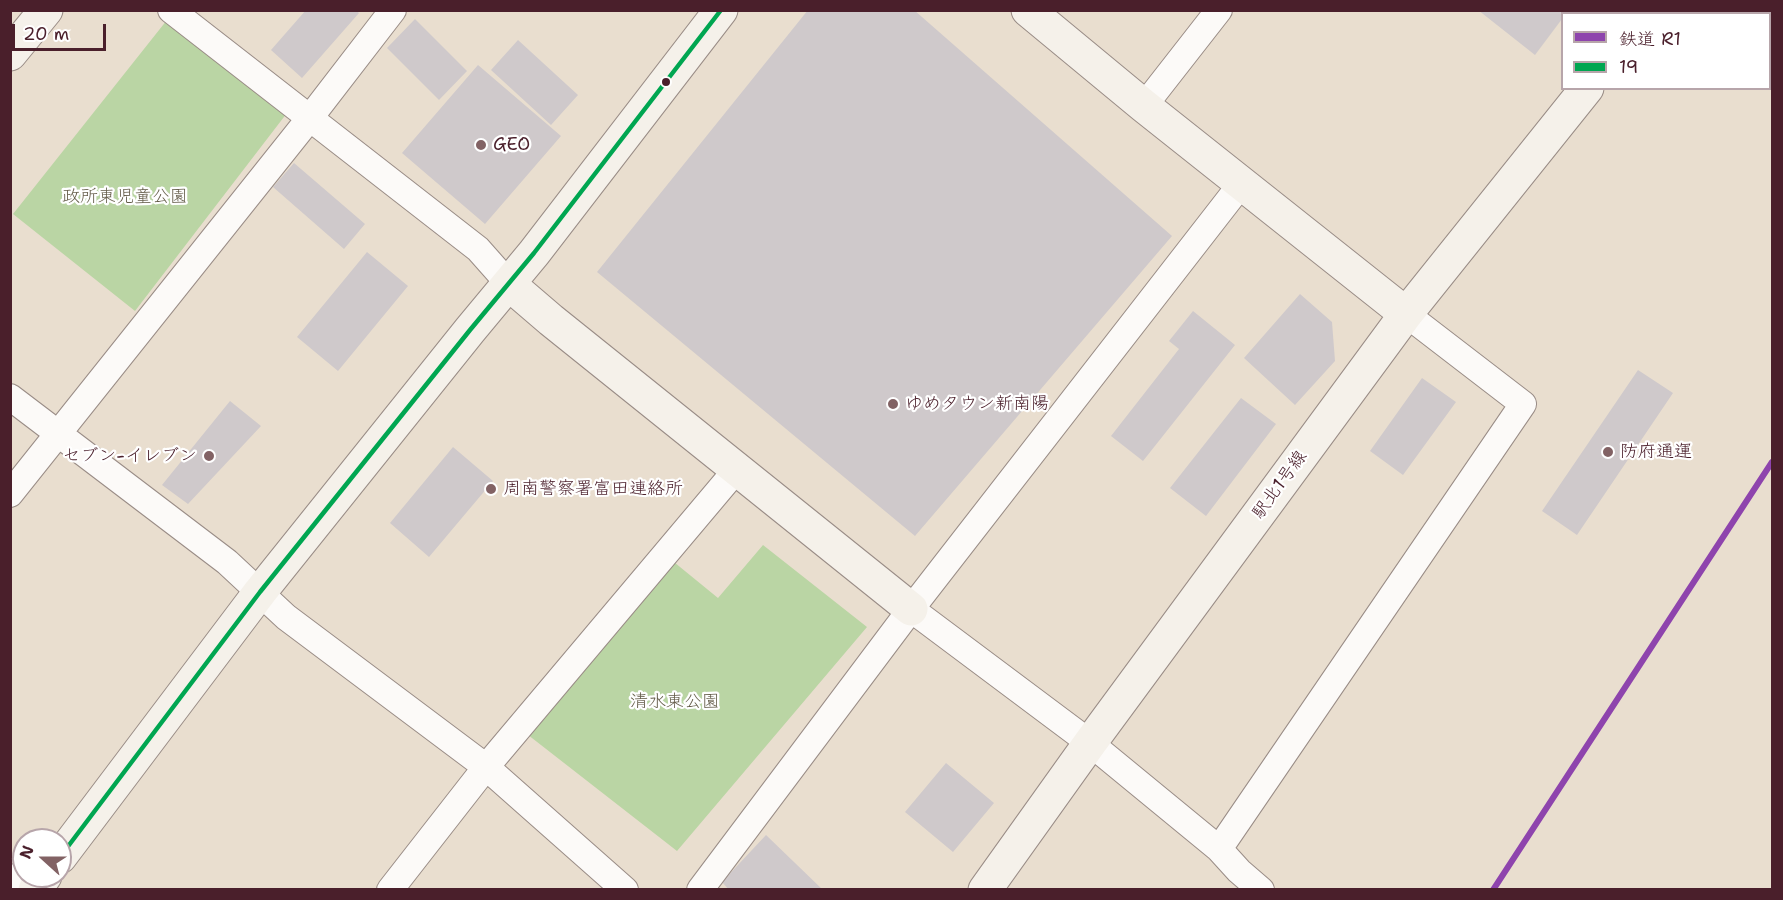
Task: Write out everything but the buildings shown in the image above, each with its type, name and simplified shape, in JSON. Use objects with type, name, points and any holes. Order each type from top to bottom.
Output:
[{"type":"street","points":[[10,54],[46,10]]},
{"type":"street","points":[[171,10],[478,249],[509,284],[551,320],[911,609],[1089,743],[1219,849],[1261,890]]},
{"type":"street","points":[[10,494],[393,10]]},
{"type":"street","points":[[72,841],[260,592],[534,253],[721,10]]},
{"type":"street","points":[[1028,10],[1144,106],[1523,404],[1219,849]]},
{"type":"street","points":[[1144,106],[1219,10]]},
{"type":"street","name":"駅北1号線","points":[[985,890],[1089,743],[1406,314],[1585,90]]},
{"type":"street","points":[[700,890],[911,609],[1242,183]]},
{"type":"street","points":[[10,397],[227,562],[286,616],[486,767],[626,890]]},
{"type":"street","points":[[390,890],[486,767],[737,469]]},
{"type":"street","points":[[10,877],[26,890]]},
{"type":"green space","name":"政所東児童公園","points":[[167,20],[287,113],[135,311],[13,214]]},
{"type":"green space","name":"清水東公園","points":[[763,545],[867,627],[677,851],[523,731],[669,558],[718,598]]},
{"type":"rail line","name":"R1","points":[[1493,890],[1772,462]]},
{"type":"transit line","name":"19","points":[[72,841],[260,592],[534,253],[721,10]]},
{"type":"place","name":"GEO","points":[[481,145]]},
{"type":"place","name":"ゆめタウン新南陽","points":[[893,404]]},
{"type":"place","name":"防府通運","points":[[1608,452]]},
{"type":"place","name":"セブン-イレブン","points":[[209,456]]},
{"type":"place","name":"周南警察署富田連絡所","points":[[491,489]]}]
